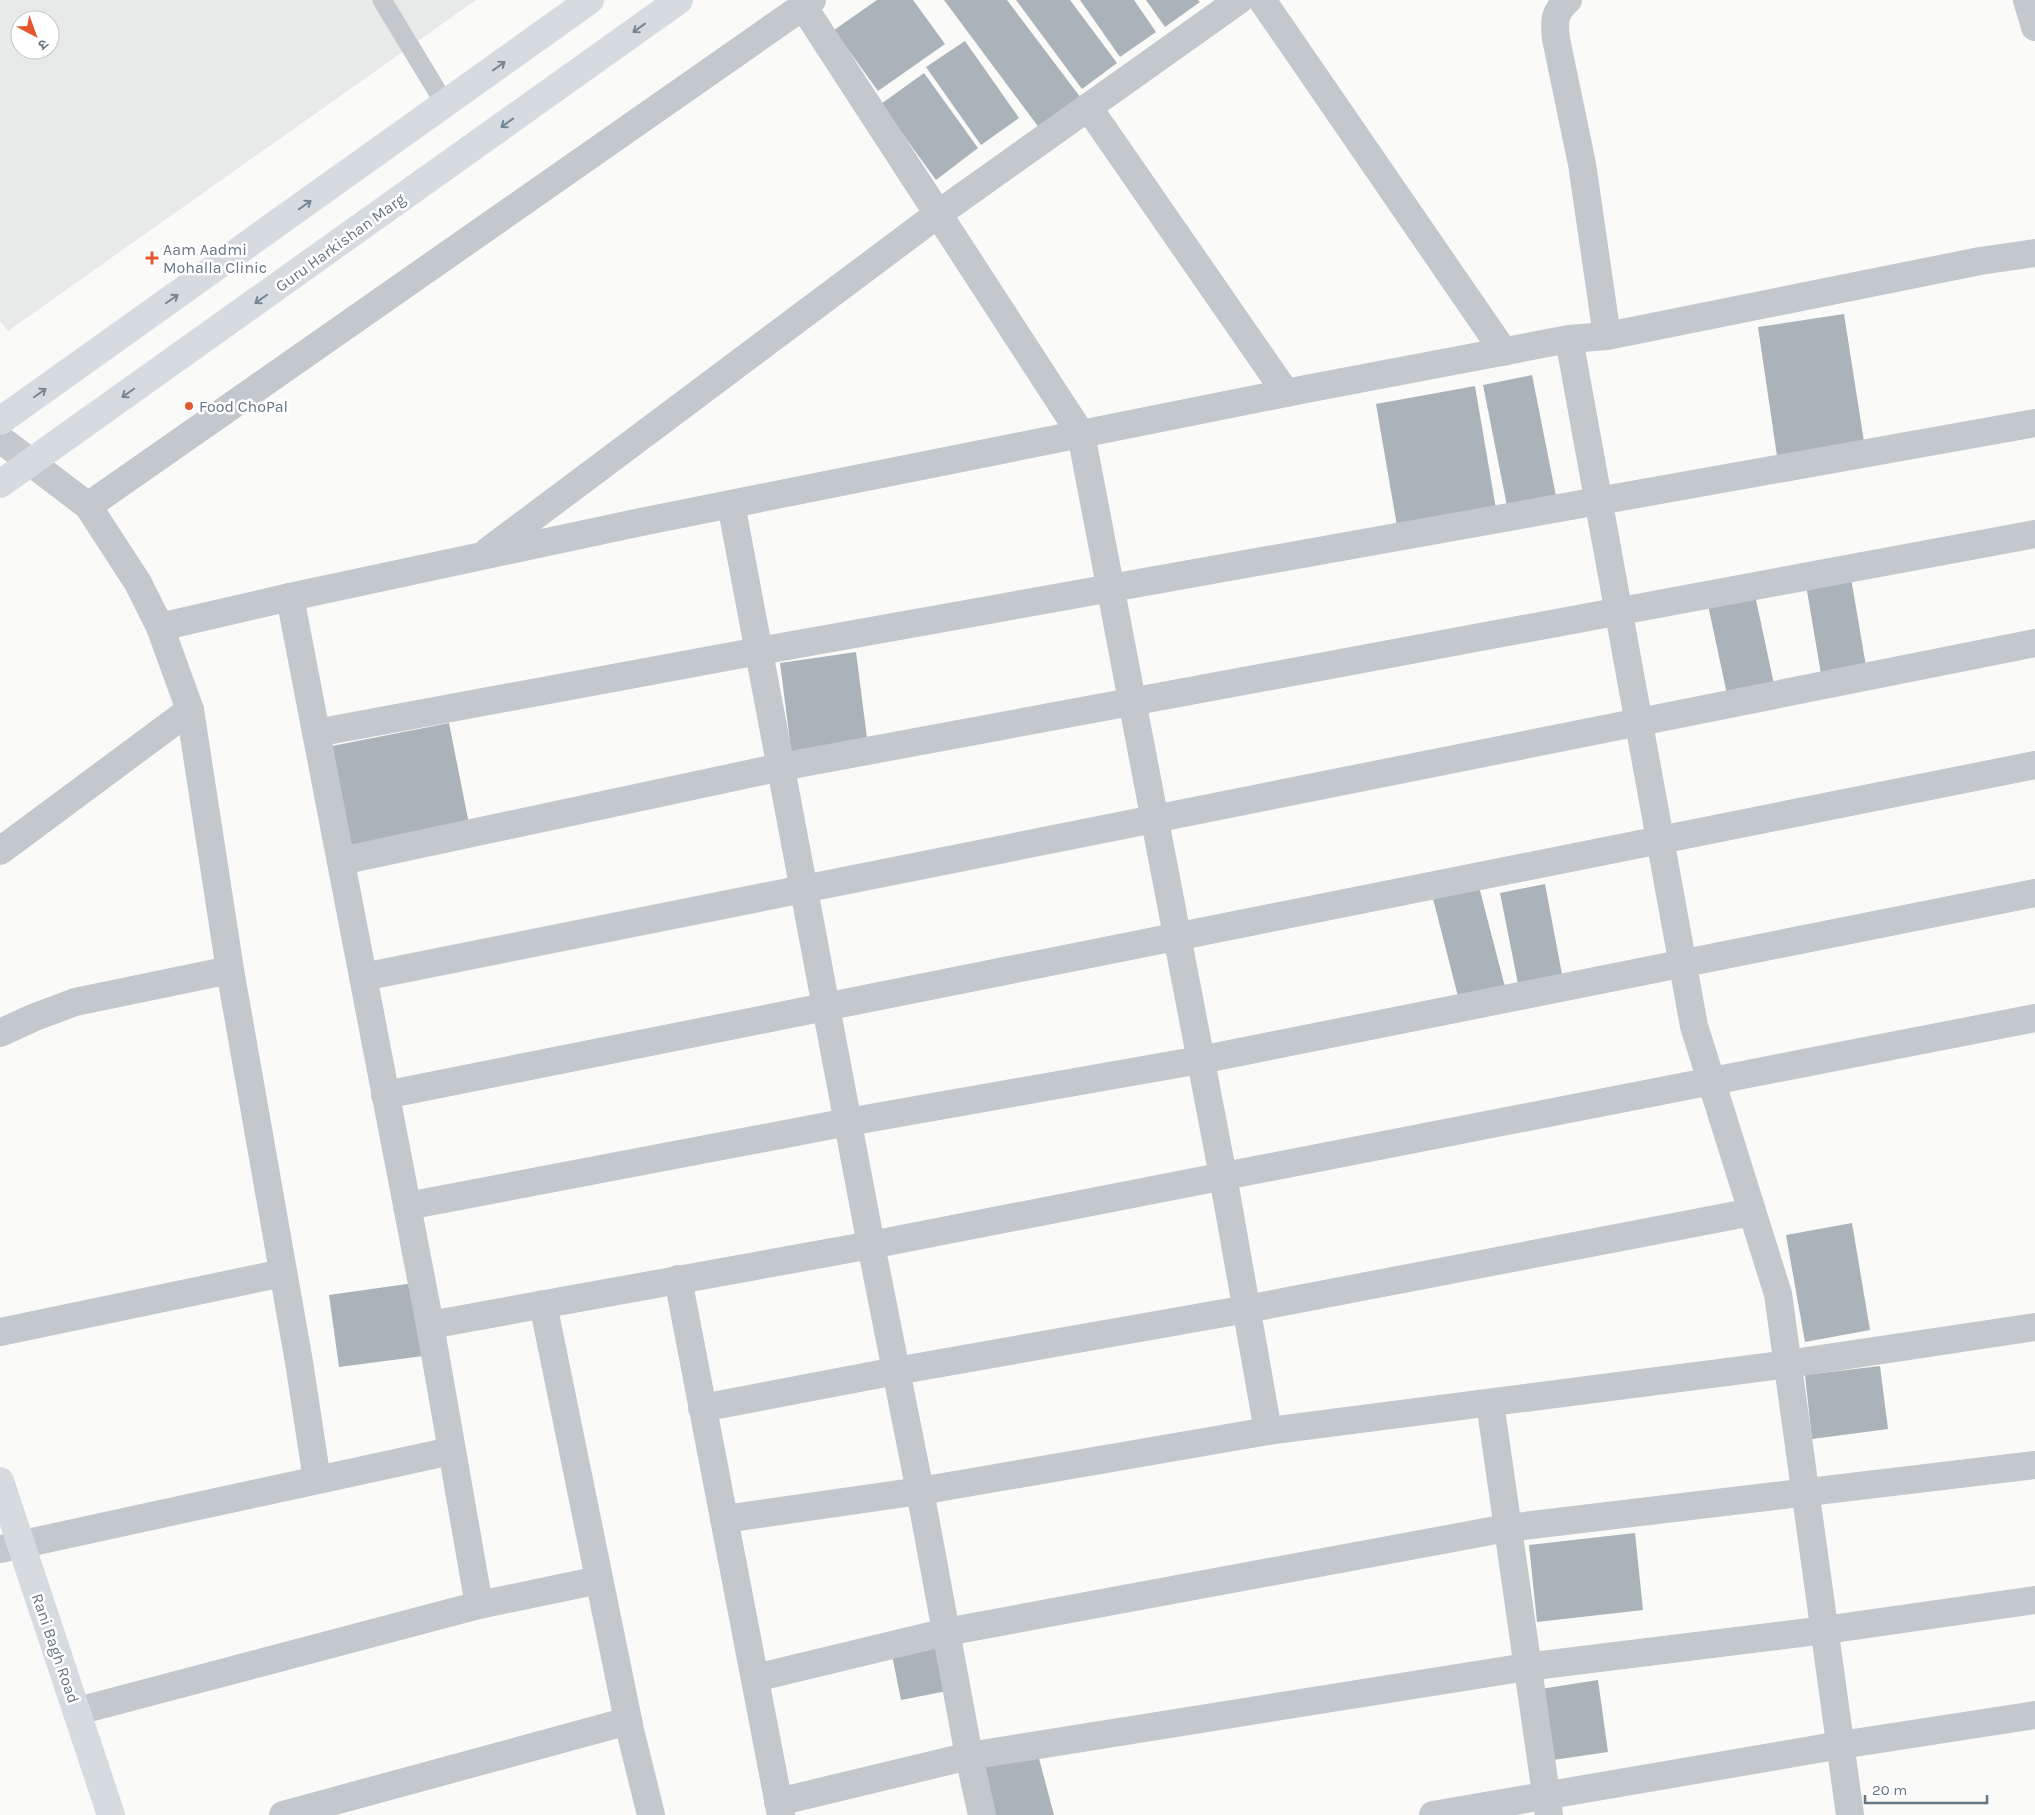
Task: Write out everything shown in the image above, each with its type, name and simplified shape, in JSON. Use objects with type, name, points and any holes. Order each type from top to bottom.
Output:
[{"type":"main road","points":[[0,421],[590,0]]},
{"type":"main road","name":"Guru Harkishan Marg","points":[[0,484],[678,0]]},
{"type":"main road","name":"Rani Bagh Road","points":[[0,1481],[10,1546],[78,1711],[111,1815]]},
{"type":"street","points":[[481,556],[938,214],[1239,0]]},
{"type":"street","points":[[1262,0],[1504,352]]},
{"type":"street","points":[[1568,0],[1559,8],[1554,18],[1556,39],[1582,164],[1607,336]]},
{"type":"street","points":[[2027,0],[2035,27]]},
{"type":"street","points":[[88,506],[807,3],[938,214],[1081,434],[1223,1176],[1268,1431]]},
{"type":"street","points":[[1088,107],[1286,393]]},
{"type":"street","points":[[160,627],[290,596],[731,504],[1286,393],[1569,339],[1607,336],[1980,261],[2035,253]]},
{"type":"street","points":[[1569,339],[1694,1026],[1778,1294],[1842,1745],[1850,1815]]},
{"type":"street","points":[[316,733],[759,651],[2035,423]]},
{"type":"street","points":[[0,439],[88,506],[138,583],[160,627],[190,710],[230,970],[317,1480]]},
{"type":"street","points":[[731,504],[871,1245],[982,1815]]},
{"type":"street","points":[[341,861],[781,767],[2035,534]]},
{"type":"street","points":[[290,596],[430,1325],[479,1605]]},
{"type":"street","points":[[363,977],[803,887],[2035,643]]},
{"type":"street","points":[[0,851],[190,710]]},
{"type":"street","points":[[385,1095],[2035,765]]},
{"type":"street","points":[[407,1206],[848,1122],[1200,1060],[2035,893]]},
{"type":"street","points":[[0,1033],[35,1016],[75,1002],[230,970]]},
{"type":"street","points":[[430,1325],[871,1245],[2035,1018]]},
{"type":"street","points":[[702,1408],[896,1371],[1247,1309],[1752,1212]]},
{"type":"street","points":[[0,1332],[283,1273]]},
{"type":"street","points":[[678,1279],[780,1808],[969,1756],[1526,1668],[1825,1630],[2035,1600]]},
{"type":"street","points":[[544,1304],[628,1721],[651,1815]]},
{"type":"street","points":[[724,1519],[920,1491],[1268,1431],[1788,1364],[2035,1326]]},
{"type":"street","points":[[1490,1403],[1526,1668],[1547,1805]]},
{"type":"street","points":[[10,1546],[451,1451]]},
{"type":"street","points":[[755,1678],[946,1632],[1507,1528],[2035,1465]]},
{"type":"street","points":[[78,1711],[479,1605],[599,1580]]},
{"type":"street","points":[[1433,1815],[1547,1805],[1842,1745],[2035,1715]]},
{"type":"street","points":[[282,1815],[628,1721]]},
{"type":"lane","points":[[382,0],[445,104]]},
{"type":"shaded area","points":[[0,0],[476,0],[8,331],[0,321]]},
{"type":"building","points":[[877,0],[913,0],[945,44],[878,91],[834,30]]},
{"type":"building","points":[[944,0],[1007,0],[1084,102],[1043,133]]},
{"type":"building","points":[[1016,0],[1070,0],[1117,63],[1082,89]]},
{"type":"building","points":[[1080,0],[1134,0],[1156,32],[1120,57]]},
{"type":"building","points":[[1146,0],[1198,0],[1200,2],[1165,27]]},
{"type":"building","points":[[965,41],[1019,118],[981,145],[926,67]]},
{"type":"building","points":[[924,73],[978,148],[936,180],[881,104]]},
{"type":"building","points":[[1844,314],[1864,442],[1777,456],[1758,327]]},
{"type":"building","points":[[1532,375],[1556,496],[1507,506],[1483,385]]},
{"type":"building","points":[[1475,386],[1496,509],[1397,526],[1376,404]]},
{"type":"building","points":[[1851,578],[1867,672],[1822,680],[1806,585]]},
{"type":"building","points":[[1755,595],[1775,689],[1728,699],[1708,605]]},
{"type":"building","points":[[856,652],[868,746],[792,757],[780,663]]},
{"type":"building","points":[[449,723],[469,824],[352,847],[332,746]]},
{"type":"building","points":[[1477,879],[1506,991],[1460,1004],[1431,891]]},
{"type":"building","points":[[1545,884],[1564,985],[1520,994],[1500,893]]},
{"type":"building","points":[[1852,1223],[1870,1330],[1805,1342],[1786,1235]]},
{"type":"building","points":[[421,1282],[431,1355],[339,1367],[329,1295]]},
{"type":"building","points":[[1880,1366],[1888,1429],[1812,1439],[1805,1375]]},
{"type":"building","points":[[1635,1533],[1643,1610],[1537,1622],[1529,1545]]},
{"type":"building","points":[[937,1640],[947,1691],[901,1700],[891,1650]]},
{"type":"building","points":[[1598,1680],[1608,1752],[1546,1761],[1534,1690]]},
{"type":"building","points":[[1037,1751],[1054,1815],[993,1815],[980,1765]]},
{"type":"place","name":"Aam Aadmi Mohalla Clinic","points":[[152,258]]},
{"type":"place","name":"Food ChoPal","points":[[189,406]]}]
